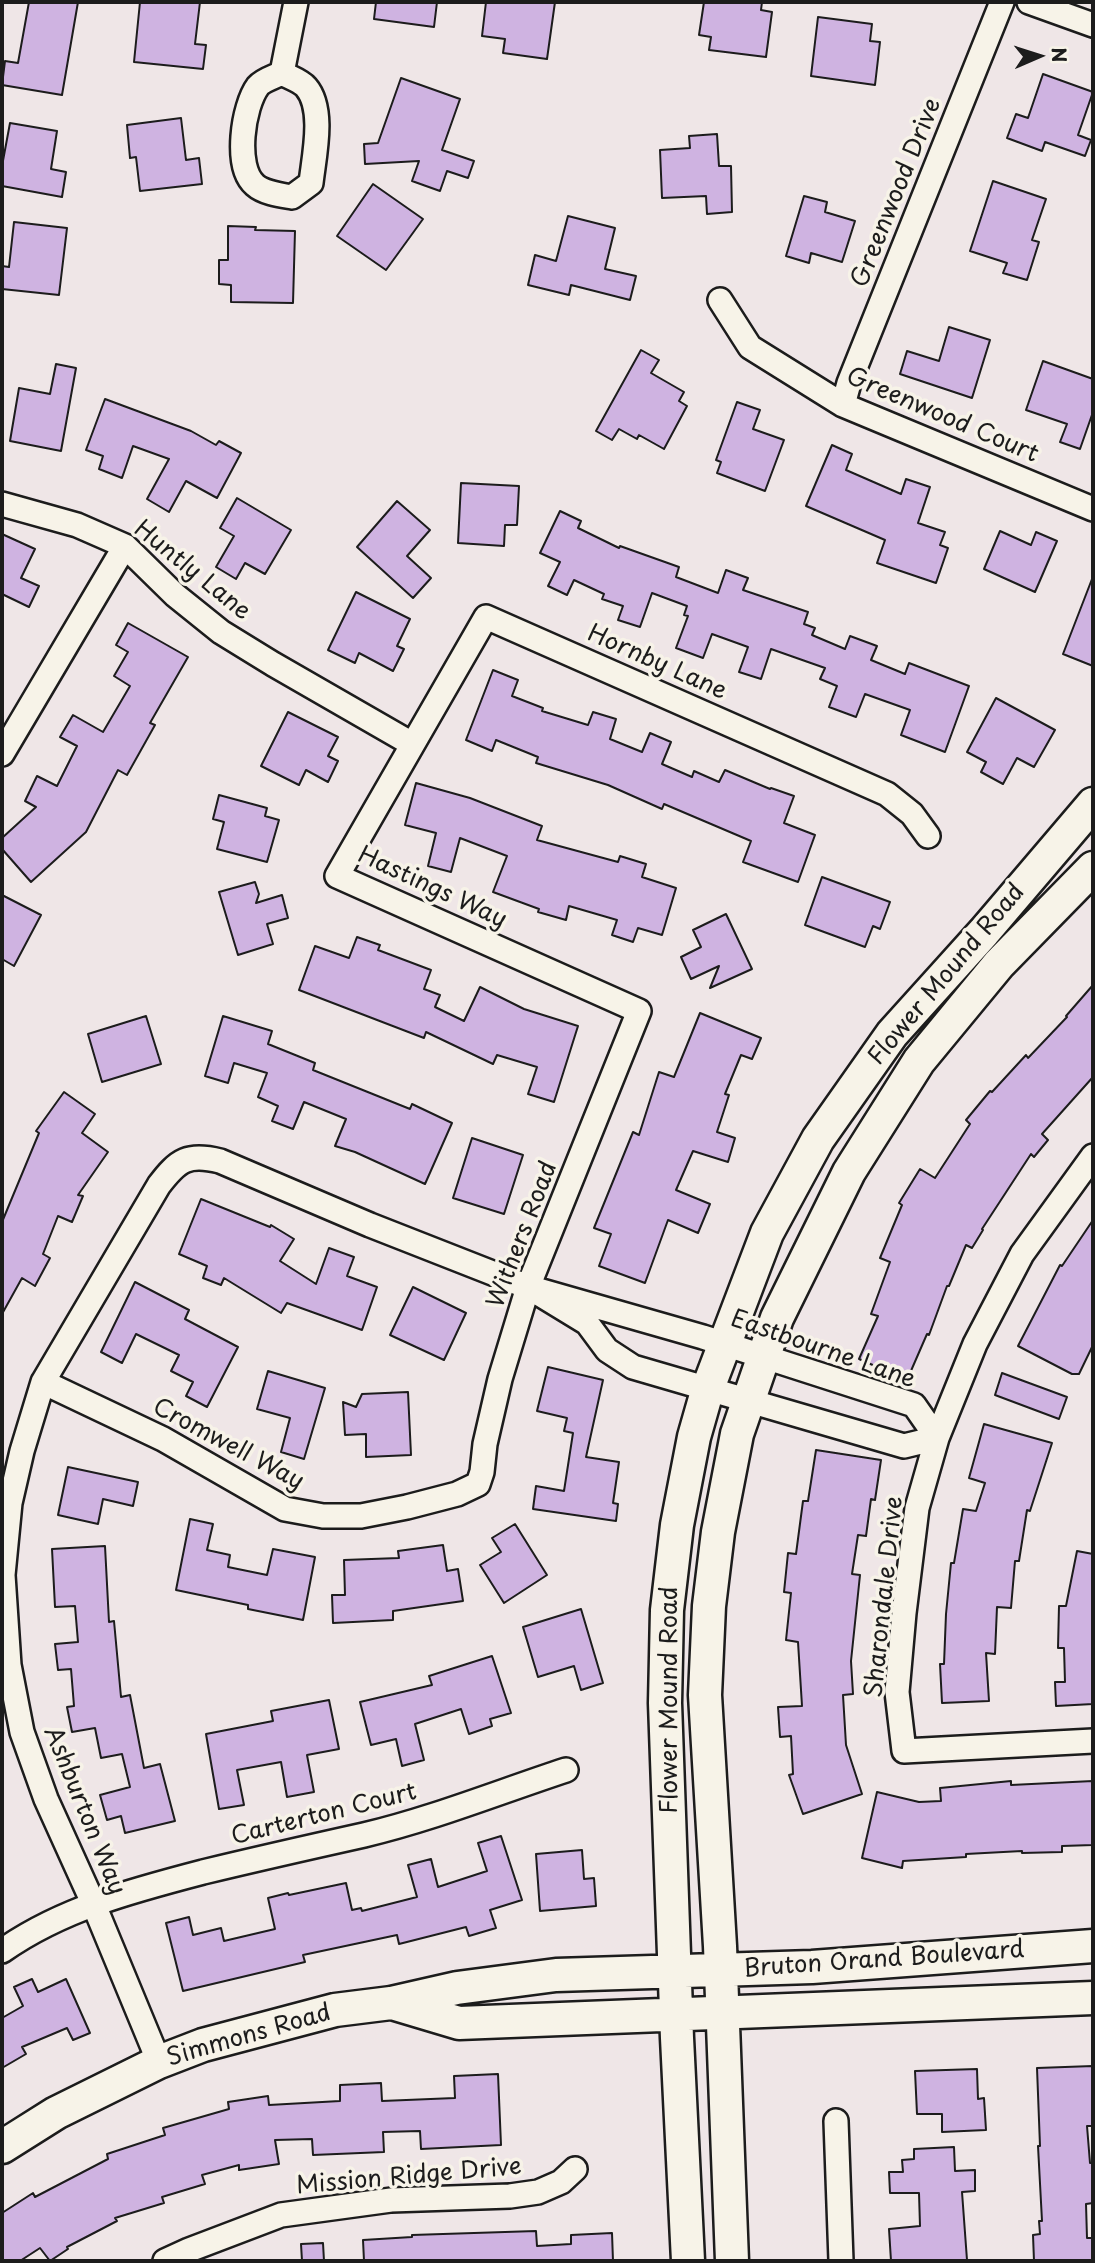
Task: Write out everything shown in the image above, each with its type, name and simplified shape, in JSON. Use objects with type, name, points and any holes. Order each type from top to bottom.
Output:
[{"type":"main road","name":"Flower Mound Road","points":[[688,2261],[665,1703],[667,1610],[677,1525],[694,1437],[708,1388],[767,1233],[818,1139],[892,1034],[1093,804]]},
{"type":"main road","name":"Flower Mound Road","points":[[732,2261],[721,1970],[705,1695],[709,1606],[737,1434],[776,1318],[849,1172],[919,1062],[999,964],[1093,868]]},
{"type":"main road","name":"Bruton Orand Boulevard","points":[[674,1971],[812,1967],[1093,1946]]},
{"type":"main road","name":"Simmons Road","points":[[2,2147],[55,2113],[159,2062],[203,2045],[335,2010],[391,2003],[457,1988],[556,1975],[674,1971]]},
{"type":"main road","name":"Bruton Orand Boulevard","points":[[676,2015],[1093,1998]]},
{"type":"main road","name":"Simmons Road","points":[[391,2003],[459,2023],[676,2015]]},
{"type":"street","points":[[282,73],[296,2]]},
{"type":"street","name":"Greenwood Drive","points":[[843,405],[849,383],[1002,2]]},
{"type":"street","points":[[1029,2],[1093,25]]},
{"type":"street","points":[[282,73],[306,86],[318,125],[311,183],[292,197],[255,186],[247,173],[242,154],[249,101],[260,84],[282,73]]},
{"type":"street","name":"Greenwood Court","points":[[720,300],[750,347],[843,405],[1093,509]]},
{"type":"street","name":"Huntly Lane","points":[[2,504],[77,525],[125,546],[175,595],[221,632],[412,744]]},
{"type":"street","points":[[2,754],[125,546]]},
{"type":"street","name":"Hornby Lane","points":[[412,744],[486,617],[887,794],[912,814],[928,836]]},
{"type":"street","name":"Hastings Way","points":[[412,744],[337,876],[639,1011]]},
{"type":"street","name":"Withers Road","points":[[478,1484],[500,1379],[528,1287],[639,1011]]},
{"type":"street","name":"Sharondale Drive","points":[[1093,1156],[1021,1254],[975,1343],[937,1438],[918,1508],[897,1692],[904,1751],[1093,1741]]},
{"type":"street","name":"Eastbourne Lane","points":[[159,1185],[172,1168],[188,1158],[204,1157],[220,1161],[370,1225],[528,1287],[725,1345],[914,1405],[937,1438],[904,1446],[633,1367],[607,1350],[587,1323],[528,1287]]},
{"type":"street","name":"Ashburton Way","points":[[159,1185],[43,1382],[22,1451],[10,1503],[3,1575],[5,1666],[22,1732],[46,1799],[94,1905],[159,2062]]},
{"type":"street","name":"Cromwell Way","points":[[43,1382],[163,1439],[285,1509],[323,1516],[361,1516],[457,1494],[478,1484]]},
{"type":"street","name":"Carterton Court","points":[[2,1951],[22,1937],[94,1905],[150,1885],[421,1819],[565,1770]]},
{"type":"street","points":[[836,2120],[841,2261]]},
{"type":"street","name":"Mission Ridge Drive","points":[[165,2261],[191,2256],[281,2215],[391,2200],[510,2196],[538,2192],[561,2182],[575,2169]]},
{"type":"building","points":[[29,2],[78,2],[62,95],[2,85],[5,61],[18,63]]},
{"type":"building","points":[[140,2],[200,2],[195,44],[206,45],[203,69],[134,62]]},
{"type":"building","points":[[376,2],[437,2],[434,27],[374,19]]},
{"type":"building","points":[[486,2],[555,2],[547,59],[503,53],[505,39],[482,36]]},
{"type":"building","points":[[704,2],[762,2],[761,10],[772,12],[766,57],[709,50],[711,37],[699,35]]},
{"type":"building","points":[[818,17],[872,24],[870,41],[880,42],[875,85],[811,76]]},
{"type":"building","points":[[1043,74],[1093,92],[1078,135],[1091,140],[1085,156],[1045,142],[1042,151],[1007,138],[1016,114],[1028,118]]},
{"type":"building","points":[[401,78],[460,99],[442,150],[474,161],[468,178],[447,171],[440,191],[412,181],[419,161],[365,164],[364,144],[378,143]]},
{"type":"building","points":[[181,118],[186,160],[199,158],[202,184],[140,191],[136,157],[130,158],[127,125]]},
{"type":"building","points":[[10,123],[57,131],[51,169],[66,172],[62,197],[2,186],[2,166]]},
{"type":"building","points":[[717,134],[719,166],[731,166],[732,212],[707,214],[706,196],[662,198],[660,150],[690,148],[689,136]]},
{"type":"building","points":[[993,181],[1046,199],[1032,240],[1039,242],[1027,280],[1003,273],[1007,263],[970,251]]},
{"type":"building","points":[[373,184],[423,219],[386,270],[337,236]]},
{"type":"building","points":[[804,196],[827,202],[825,212],[855,221],[842,262],[811,253],[809,263],[786,256]]},
{"type":"building","points":[[568,216],[615,228],[605,269],[636,276],[630,300],[571,285],[569,295],[528,285],[535,255],[556,261]]},
{"type":"building","points":[[14,222],[67,228],[59,295],[2,289],[2,266],[9,267]]},
{"type":"building","points":[[228,226],[295,231],[293,303],[231,302],[231,285],[219,284],[219,260],[228,260]]},
{"type":"building","points":[[949,327],[990,340],[972,398],[900,374],[907,351],[939,361]]},
{"type":"building","points":[[641,350],[659,360],[651,373],[684,392],[679,401],[687,406],[664,449],[639,435],[637,439],[619,429],[612,440],[596,431]]},
{"type":"building","points":[[1043,361],[1093,379],[1093,412],[1080,449],[1060,442],[1067,424],[1026,410]]},
{"type":"building","points":[[56,364],[76,368],[61,451],[10,441],[19,388],[50,394]]},
{"type":"building","points":[[105,399],[191,431],[216,445],[219,441],[241,453],[217,498],[186,481],[169,512],[147,499],[169,459],[133,446],[122,478],[99,469],[103,456],[86,450]]},
{"type":"building","points":[[737,402],[760,410],[753,429],[784,440],[765,491],[717,473],[721,462],[716,460]]},
{"type":"building","points":[[832,445],[852,454],[846,470],[901,494],[906,479],[930,487],[918,523],[945,532],[940,545],[948,548],[936,583],[877,563],[885,540],[806,506]]},
{"type":"building","points":[[461,483],[519,486],[517,525],[505,525],[504,546],[458,543]]},
{"type":"building","points":[[237,498],[291,530],[265,574],[245,563],[236,579],[216,567],[234,536],[220,528]]},
{"type":"building","points":[[397,501],[430,530],[407,556],[431,578],[413,598],[357,547]]},
{"type":"building","points":[[560,511],[581,521],[578,528],[619,548],[620,546],[679,567],[676,577],[718,593],[726,570],[748,578],[743,590],[808,612],[804,624],[815,628],[812,635],[845,649],[850,636],[877,646],[871,660],[905,674],[909,663],[969,686],[945,752],[901,735],[910,710],[865,694],[856,717],[829,707],[837,686],[820,679],[825,668],[771,649],[761,679],[739,672],[748,647],[712,634],[703,658],[676,648],[688,616],[684,615],[687,606],[652,593],[640,627],[618,620],[623,606],[602,599],[604,594],[574,580],[567,595],[548,586],[560,562],[540,553]]},
{"type":"building","points":[[1000,531],[1031,545],[1036,532],[1057,541],[1035,592],[984,569]]},
{"type":"building","points":[[2,534],[35,549],[21,578],[39,586],[29,607],[2,594]]},
{"type":"building","points":[[1093,580],[1093,666],[1063,654]]},
{"type":"building","points":[[356,592],[410,619],[397,646],[404,649],[393,671],[359,653],[355,663],[328,650]]},
{"type":"building","points":[[128,623],[188,657],[150,723],[155,725],[127,775],[118,770],[86,832],[31,882],[2,849],[2,838],[36,807],[25,801],[37,776],[57,786],[77,746],[60,737],[73,715],[103,732],[130,686],[114,676],[128,652],[116,645]]},
{"type":"building","points":[[493,670],[518,680],[512,696],[543,708],[542,711],[588,725],[593,712],[616,719],[610,739],[642,752],[650,733],[671,742],[662,764],[692,777],[694,771],[719,782],[725,770],[794,796],[784,823],[815,835],[798,882],[743,862],[751,841],[664,804],[662,809],[608,785],[536,763],[538,757],[496,740],[492,751],[466,740]]},
{"type":"building","points":[[996,698],[1055,730],[1034,767],[1017,758],[1003,784],[981,772],[986,762],[967,752]]},
{"type":"building","points":[[288,712],[338,737],[328,756],[338,761],[328,782],[306,770],[299,785],[261,766]]},
{"type":"building","points":[[416,783],[470,798],[542,826],[537,840],[618,862],[620,856],[646,864],[642,877],[676,888],[662,935],[638,928],[633,942],[612,935],[617,920],[569,906],[566,920],[538,912],[539,909],[493,892],[507,856],[460,838],[451,872],[428,866],[436,833],[405,825]]},
{"type":"building","points":[[219,795],[267,808],[265,816],[279,820],[267,862],[217,849],[224,822],[213,819]]},
{"type":"building","points":[[822,877],[890,902],[880,929],[873,926],[865,947],[805,925]]},
{"type":"building","points":[[255,882],[259,894],[256,903],[282,895],[288,918],[267,924],[273,944],[238,955],[219,892]]},
{"type":"building","points":[[2,895],[41,915],[14,966],[2,959]]},
{"type":"building","points":[[726,914],[752,969],[710,988],[719,966],[691,979],[681,957],[701,947],[693,930]]},
{"type":"building","points":[[357,937],[380,945],[378,950],[431,970],[424,989],[440,995],[435,1007],[464,1021],[480,987],[524,1009],[578,1026],[554,1102],[528,1094],[537,1067],[497,1055],[493,1064],[426,1032],[424,1038],[299,990],[315,946],[349,958]]},
{"type":"building","points":[[1093,985],[1093,1077],[1042,1134],[1048,1140],[1034,1157],[1031,1154],[972,1248],[966,1245],[929,1335],[927,1334],[907,1380],[859,1359],[878,1316],[871,1314],[890,1262],[880,1258],[902,1205],[899,1203],[920,1169],[935,1178],[970,1124],[966,1120],[990,1091],[992,1092],[1026,1055],[1028,1058],[1067,1017]]},
{"type":"building","points":[[700,1013],[761,1038],[752,1059],[741,1055],[725,1094],[729,1095],[717,1132],[735,1138],[728,1162],[693,1151],[676,1190],[710,1204],[698,1233],[668,1220],[645,1283],[599,1266],[611,1234],[594,1228],[633,1132],[639,1135],[659,1072],[674,1077]]},
{"type":"building","points":[[146,1016],[161,1064],[102,1082],[88,1034]]},
{"type":"building","points":[[223,1016],[272,1031],[268,1044],[315,1063],[313,1070],[410,1109],[412,1104],[452,1123],[425,1184],[355,1152],[335,1146],[346,1119],[304,1102],[293,1129],[272,1121],[278,1106],[258,1097],[267,1073],[234,1063],[228,1083],[205,1076]]},
{"type":"building","points":[[64,1092],[95,1114],[82,1133],[108,1152],[78,1195],[83,1196],[72,1222],[58,1216],[43,1254],[50,1258],[35,1286],[22,1278],[2,1314],[2,1222],[39,1133],[36,1131]]},
{"type":"building","points":[[472,1138],[523,1155],[504,1214],[453,1198]]},
{"type":"building","points":[[201,1199],[270,1227],[271,1225],[294,1239],[280,1261],[316,1284],[329,1248],[354,1257],[347,1276],[377,1287],[362,1330],[287,1303],[281,1313],[224,1278],[221,1285],[203,1278],[207,1266],[179,1254]]},
{"type":"building","points":[[1093,1220],[1093,1345],[1079,1374],[1072,1374],[1018,1346],[1060,1265],[1062,1266]]},
{"type":"building","points":[[135,1282],[189,1310],[185,1319],[238,1347],[207,1407],[186,1396],[193,1382],[171,1371],[179,1355],[136,1334],[122,1363],[101,1352]]},
{"type":"building","points":[[413,1287],[466,1313],[444,1360],[390,1335]]},
{"type":"building","points":[[548,1367],[603,1380],[586,1457],[619,1462],[613,1503],[618,1504],[616,1521],[533,1509],[536,1486],[564,1491],[573,1433],[564,1431],[567,1418],[537,1411]]},
{"type":"building","points":[[268,1371],[325,1388],[304,1459],[281,1452],[290,1418],[257,1409]]},
{"type":"building","points":[[1002,1373],[1067,1397],[1059,1419],[995,1395]]},
{"type":"building","points":[[408,1392],[411,1455],[366,1457],[366,1434],[345,1435],[343,1402],[356,1407],[362,1394]]},
{"type":"building","points":[[984,1424],[1052,1443],[1030,1511],[1027,1510],[1019,1561],[1015,1561],[1011,1608],[997,1607],[995,1654],[986,1653],[989,1701],[942,1703],[940,1664],[944,1664],[951,1563],[954,1563],[963,1509],[976,1511],[985,1483],[969,1478]]},
{"type":"building","points":[[816,1450],[881,1460],[875,1500],[871,1499],[866,1536],[858,1535],[852,1574],[860,1575],[851,1661],[853,1694],[843,1695],[846,1745],[862,1794],[803,1814],[789,1775],[793,1774],[791,1736],[780,1737],[778,1707],[802,1706],[798,1642],[786,1640],[791,1593],[784,1592],[788,1553],[796,1554],[803,1501],[808,1501]]},
{"type":"building","points":[[68,1467],[138,1482],[133,1506],[103,1499],[98,1524],[58,1515]]},
{"type":"building","points":[[190,1519],[213,1524],[207,1550],[230,1555],[228,1567],[267,1575],[273,1549],[315,1557],[303,1620],[176,1590]]},
{"type":"building","points":[[515,1524],[547,1575],[504,1603],[480,1565],[501,1552],[492,1538]]},
{"type":"building","points":[[443,1545],[447,1571],[458,1569],[463,1601],[393,1611],[393,1620],[333,1623],[332,1595],[345,1595],[344,1560],[399,1558],[398,1551]]},
{"type":"building","points":[[105,1546],[109,1622],[114,1621],[121,1697],[130,1695],[144,1768],[160,1764],[175,1821],[125,1833],[121,1816],[107,1820],[100,1795],[130,1787],[122,1754],[101,1758],[95,1728],[72,1732],[67,1707],[74,1706],[71,1669],[58,1670],[55,1644],[78,1642],[75,1606],[55,1607],[52,1549]]},
{"type":"building","points":[[1077,1551],[1093,1554],[1093,1704],[1056,1706],[1055,1682],[1065,1682],[1064,1648],[1058,1648],[1059,1606],[1066,1606]]},
{"type":"building","points":[[581,1609],[603,1683],[581,1690],[574,1666],[538,1677],[523,1627]]},
{"type":"building","points":[[492,1656],[511,1713],[490,1719],[492,1726],[469,1734],[461,1709],[415,1724],[424,1760],[402,1766],[396,1739],[371,1745],[360,1702],[432,1685],[429,1676]]},
{"type":"building","points":[[329,1700],[339,1749],[307,1755],[314,1792],[287,1797],[281,1762],[237,1770],[244,1805],[219,1809],[206,1734],[273,1721],[271,1711]]},
{"type":"building","points":[[1011,1781],[1011,1785],[1093,1781],[1093,1845],[1062,1846],[1062,1852],[966,1854],[966,1857],[903,1861],[902,1868],[862,1858],[877,1792],[919,1802],[941,1801],[940,1788]]},
{"type":"building","points":[[501,1836],[522,1900],[490,1910],[496,1928],[469,1936],[466,1927],[399,1944],[397,1935],[303,1955],[305,1962],[183,1991],[166,1923],[189,1917],[193,1935],[221,1928],[224,1941],[275,1929],[268,1898],[288,1893],[289,1895],[346,1883],[352,1910],[361,1908],[362,1911],[417,1897],[408,1865],[431,1859],[438,1887],[487,1871],[478,1843]]},
{"type":"building","points":[[582,1850],[584,1879],[594,1878],[596,1906],[540,1911],[536,1854]]},
{"type":"building","points":[[32,1979],[38,1992],[66,1979],[90,2033],[73,2040],[67,2028],[22,2047],[26,2054],[2,2068],[2,2018],[23,2006],[14,1987]]},
{"type":"building","points":[[1093,2066],[1093,2126],[1087,2126],[1090,2163],[1093,2163],[1093,2203],[1086,2204],[1087,2238],[1093,2238],[1093,2261],[1034,2261],[1033,2235],[1040,2234],[1039,2221],[1042,2221],[1037,2068]]},
{"type":"building","points":[[977,2069],[978,2099],[984,2098],[986,2130],[942,2132],[942,2114],[917,2114],[915,2071]]},
{"type":"building","points":[[498,2074],[501,2145],[421,2149],[420,2131],[383,2132],[384,2152],[313,2155],[312,2139],[275,2140],[279,2164],[239,2170],[239,2165],[202,2175],[205,2184],[162,2197],[164,2203],[115,2218],[117,2221],[67,2247],[68,2249],[50,2261],[40,2248],[20,2261],[2,2261],[2,2213],[33,2193],[35,2197],[108,2159],[107,2154],[165,2135],[163,2128],[229,2109],[228,2102],[268,2096],[269,2105],[340,2101],[340,2085],[381,2083],[382,2101],[455,2098],[454,2076]]},
{"type":"building","points":[[954,2147],[955,2171],[975,2170],[975,2191],[962,2192],[967,2260],[891,2261],[889,2229],[920,2226],[919,2193],[890,2193],[889,2172],[903,2172],[902,2160],[914,2159],[914,2149]]},
{"type":"building","points":[[536,2231],[537,2246],[571,2244],[571,2235],[612,2233],[613,2261],[364,2261],[363,2240],[412,2235]]},
{"type":"building","points":[[323,2243],[324,2261],[302,2261],[301,2244]]}]
